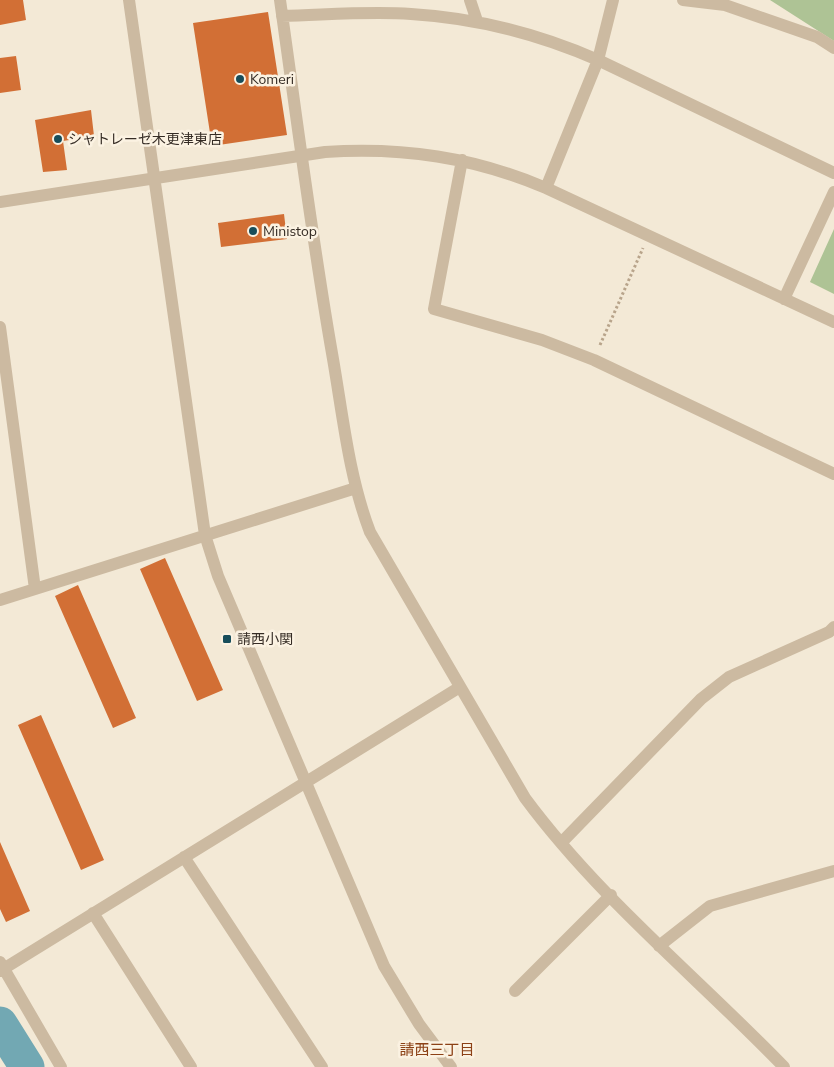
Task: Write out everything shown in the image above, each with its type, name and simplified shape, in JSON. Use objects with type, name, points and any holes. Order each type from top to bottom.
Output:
[{"type":"street","points":[[129,0],[152,177],[205,535],[218,576],[304,782],[384,966],[419,1024],[451,1067]]},
{"type":"street","points":[[280,0],[323,301],[356,488],[370,532],[525,798],[561,843],[659,946],[734,1016],[784,1067]]},
{"type":"street","points":[[470,0],[476,21]]},
{"type":"street","points":[[546,188],[598,60],[613,0]]},
{"type":"street","points":[[683,0],[725,5],[817,37],[834,48]]},
{"type":"street","points":[[282,16],[411,14],[476,21],[560,44],[598,60],[834,173]]},
{"type":"street","points":[[0,202],[152,177],[302,156],[361,150],[400,151],[462,160],[518,176],[834,322]]},
{"type":"street","points":[[462,160],[434,309],[542,340],[594,360],[834,474]]},
{"type":"street","points":[[784,299],[834,192]]},
{"type":"street","points":[[0,327],[35,589]]},
{"type":"street","points":[[0,600],[356,488]]},
{"type":"street","points":[[561,843],[702,699],[729,677],[829,632],[834,627]]},
{"type":"street","points":[[61,1067],[1,967],[460,687]]},
{"type":"street","points":[[184,856],[322,1067]]},
{"type":"street","points":[[659,946],[710,906],[834,871]]},
{"type":"street","points":[[515,991],[611,895]]},
{"type":"street","points":[[92,913],[191,1067]]},
{"type":"path","points":[[594,360],[649,236]]},
{"type":"green space","points":[[770,0],[834,0],[834,41]]},
{"type":"green space","points":[[834,229],[834,294],[810,282]]},
{"type":"building","points":[[0,0],[23,0],[26,20],[0,25]]},
{"type":"building","name":"Komeri","points":[[268,12],[287,135],[212,146],[193,23]]},
{"type":"building","points":[[16,56],[21,90],[0,93],[0,58]]},
{"type":"building","name":"シャトレーゼ木更津東店","points":[[91,110],[94,136],[63,141],[67,170],[43,172],[35,120]]},
{"type":"building","name":"Ministop","points":[[284,214],[287,239],[221,247],[218,223]]},
{"type":"building","points":[[165,558],[223,690],[197,701],[140,569]]},
{"type":"building","points":[[78,585],[136,718],[113,728],[55,596]]},
{"type":"building","points":[[41,715],[104,860],[81,870],[18,725]]},
{"type":"building","points":[[0,842],[30,911],[6,922],[0,909]]},
{"type":"waterway","points":[[0,1024],[27,1067]]},
{"type":"place","name":"Komeri","points":[[240,79]]},
{"type":"place","name":"シャトレーゼ木更津東店","points":[[58,139]]},
{"type":"place","name":"Ministop","points":[[253,231]]},
{"type":"place","name":"請西小関","points":[[227,639]]},
{"type":"district","name":"請西三丁目","points":[[437,1050]]}]
